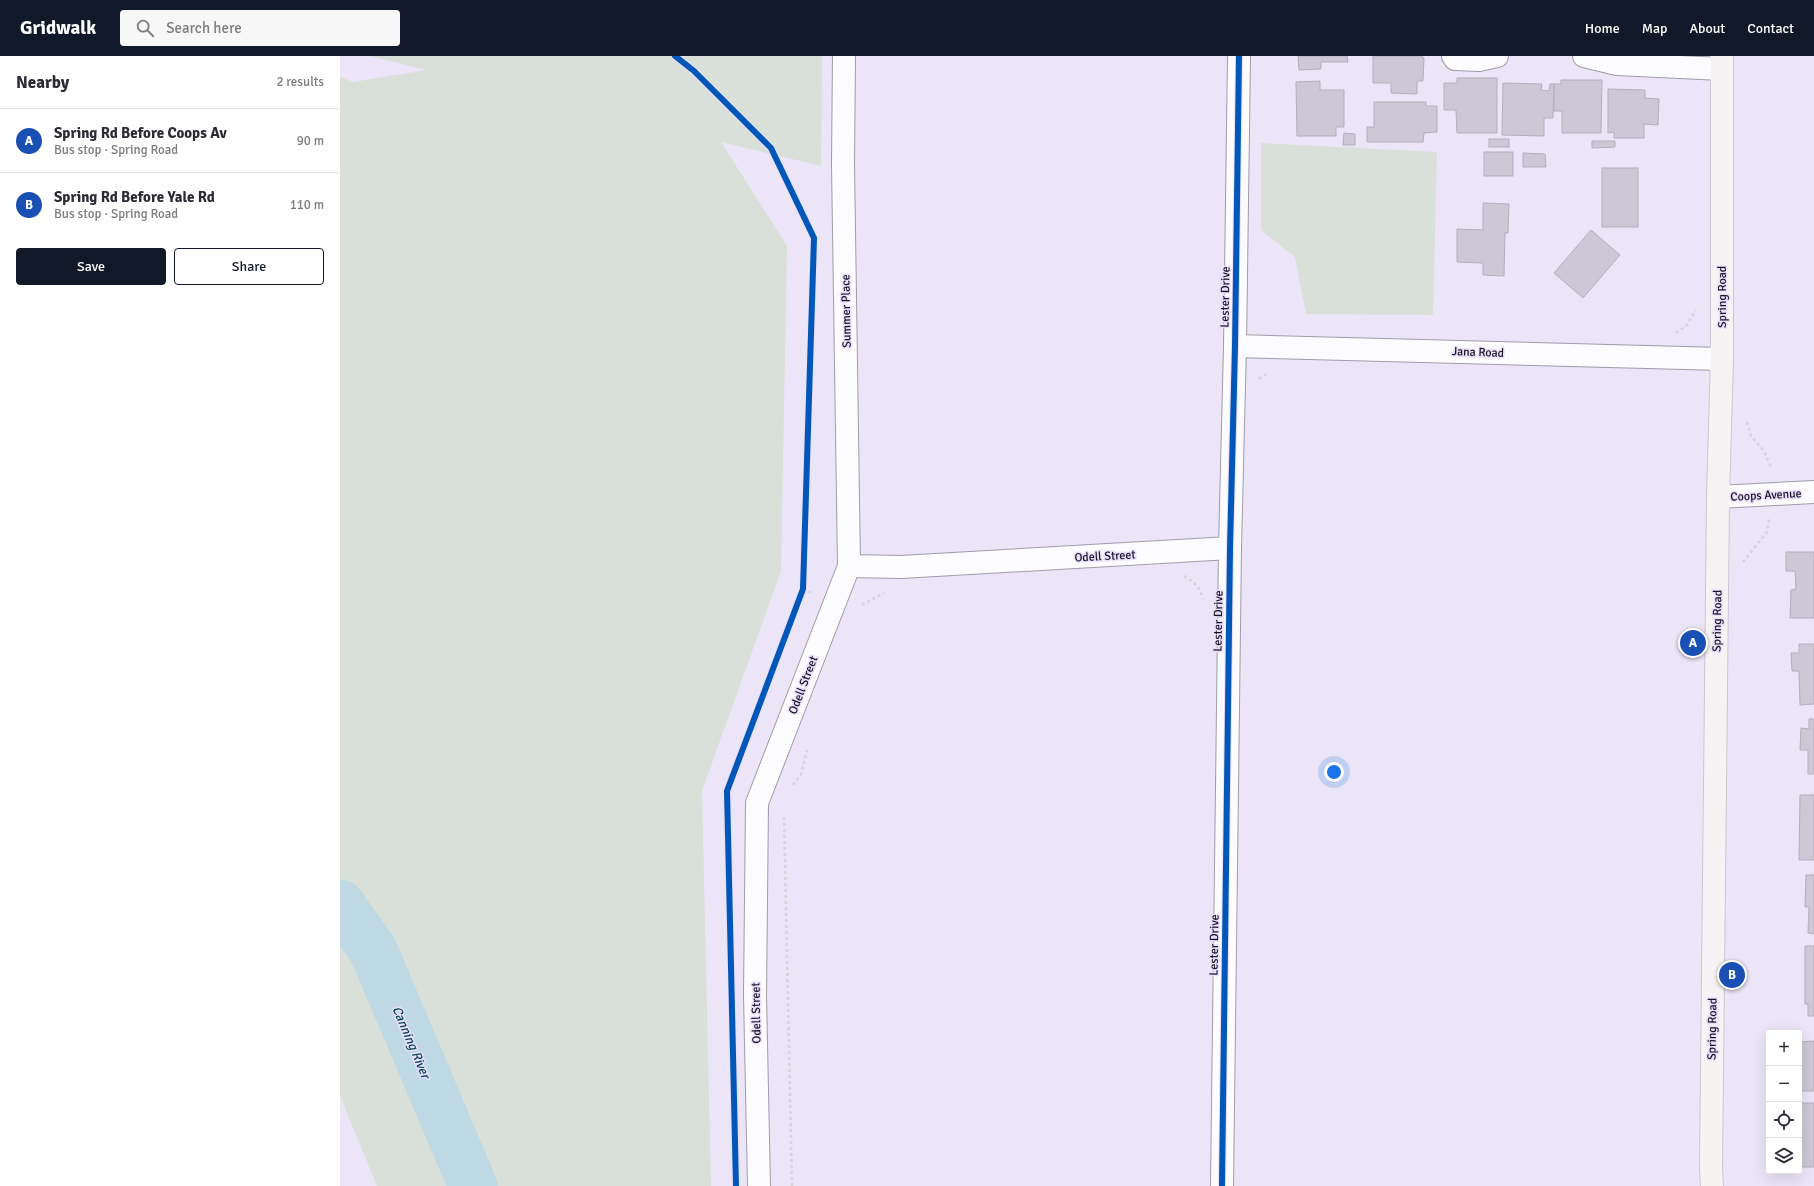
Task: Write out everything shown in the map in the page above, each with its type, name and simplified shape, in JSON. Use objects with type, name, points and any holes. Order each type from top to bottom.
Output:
[{"type":"main road","name":"Spring Road","points":[[1712,1186],[1718,498],[1722,359],[1722,62]]},
{"type":"street","name":"Summer Place","points":[[844,56],[843,163],[850,566]]},
{"type":"street","name":"Lester Drive","points":[[1222,1186],[1230,548],[1235,346],[1239,56]]},
{"type":"street","points":[[1453,56],[1455,59],[1479,60],[1496,56]]},
{"type":"street","points":[[1584,56],[1617,64],[1722,62]]},
{"type":"street","name":"Jana Road","points":[[1235,346],[1722,359]]},
{"type":"street","name":"Coops Avenue","points":[[1718,498],[1814,492]]},
{"type":"street","name":"Odell Street","points":[[759,1186],[755,995],[757,803],[850,566],[901,567],[1230,548]]},
{"type":"path","points":[[1743,569],[1743,562],[1767,532],[1771,494],[1771,466],[1764,451],[1751,436],[1746,418]]},
{"type":"path","points":[[1181,575],[1194,582],[1201,591],[1204,604],[1230,602]]},
{"type":"path","points":[[800,596],[803,589],[803,581]]},
{"type":"path","points":[[859,609],[863,603],[887,591]]},
{"type":"path","points":[[792,785],[801,774],[807,748]]},
{"type":"path","points":[[784,815],[792,1186]]},
{"type":"shaded area","points":[[370,56],[822,56],[821,166],[721,142],[787,246],[781,571],[702,791],[711,1186],[377,1186],[340,1096],[340,77],[353,82],[426,70]]},
{"type":"shaded area","points":[[1261,143],[1437,152],[1433,315],[1306,314],[1295,257],[1261,230]]},
{"type":"building","points":[[1298,56],[1347,56],[1348,62],[1321,62],[1321,69],[1299,70]]},
{"type":"building","points":[[1373,56],[1421,56],[1424,58],[1423,81],[1417,81],[1417,94],[1391,93],[1391,83],[1373,83]]},
{"type":"building","points":[[1457,78],[1497,78],[1497,133],[1457,133],[1456,110],[1444,110],[1444,83],[1457,83]]},
{"type":"building","points":[[1561,80],[1602,80],[1601,133],[1562,133],[1562,111],[1554,111],[1554,84],[1561,84]]},
{"type":"building","points":[[1320,81],[1320,90],[1344,90],[1344,127],[1336,127],[1336,136],[1297,136],[1296,82]]},
{"type":"building","points":[[1503,83],[1542,84],[1541,90],[1549,91],[1550,84],[1554,84],[1553,118],[1544,118],[1544,136],[1502,135]]},
{"type":"building","points":[[1608,89],[1645,90],[1645,98],[1659,99],[1658,125],[1644,124],[1644,138],[1614,138],[1614,132],[1608,133]]},
{"type":"building","points":[[1374,102],[1426,102],[1426,106],[1437,106],[1437,132],[1424,133],[1423,142],[1367,142],[1367,127],[1374,127]]},
{"type":"building","points":[[1344,133],[1355,134],[1355,145],[1343,145]]},
{"type":"building","points":[[1489,139],[1509,139],[1509,147],[1489,147]]},
{"type":"building","points":[[1592,141],[1615,141],[1615,147],[1592,148]]},
{"type":"building","points":[[1484,152],[1513,152],[1513,176],[1484,176]]},
{"type":"building","points":[[1523,153],[1545,154],[1546,167],[1523,167]]},
{"type":"building","points":[[1602,168],[1638,168],[1638,227],[1602,227]]},
{"type":"building","points":[[1483,203],[1509,204],[1508,233],[1505,233],[1504,276],[1483,275],[1483,263],[1457,262],[1457,229],[1483,230]]},
{"type":"building","points":[[1591,230],[1620,255],[1583,298],[1554,273]]},
{"type":"building","points":[[1786,552],[1814,552],[1814,618],[1790,618],[1791,590],[1796,589],[1795,571],[1786,571]]},
{"type":"building","points":[[1799,644],[1814,644],[1814,704],[1800,705],[1799,671],[1792,671],[1791,653],[1799,653]]},
{"type":"building","points":[[1809,719],[1814,719],[1814,774],[1808,774],[1808,750],[1800,750],[1801,728],[1809,729]]},
{"type":"building","points":[[1800,795],[1814,795],[1814,860],[1799,860]]},
{"type":"building","points":[[1806,875],[1814,875],[1814,934],[1808,933],[1809,907],[1805,907]]},
{"type":"building","points":[[1805,946],[1814,946],[1814,1016],[1808,1016],[1808,1004],[1805,1004]]},
{"type":"building","points":[[1814,1041],[1814,1091],[1802,1091],[1802,1042]]},
{"type":"building","points":[[1802,1103],[1814,1103],[1814,1167],[1802,1167]]},
{"type":"waterway","name":"Canning River","points":[[340,904],[373,950],[473,1186]]},
{"type":"cycle path","points":[[675,56],[694,71],[771,148],[814,238],[803,589],[727,791],[736,1186]]},
{"type":"cycle path","points":[[1222,1186],[1230,548],[1235,346],[1239,56]]},
{"type":"place","name":"Spring Rd Before Coops Av","points":[[1693,643]]},
{"type":"place","name":"Spring Rd Before Yale Rd","points":[[1732,975]]}]
